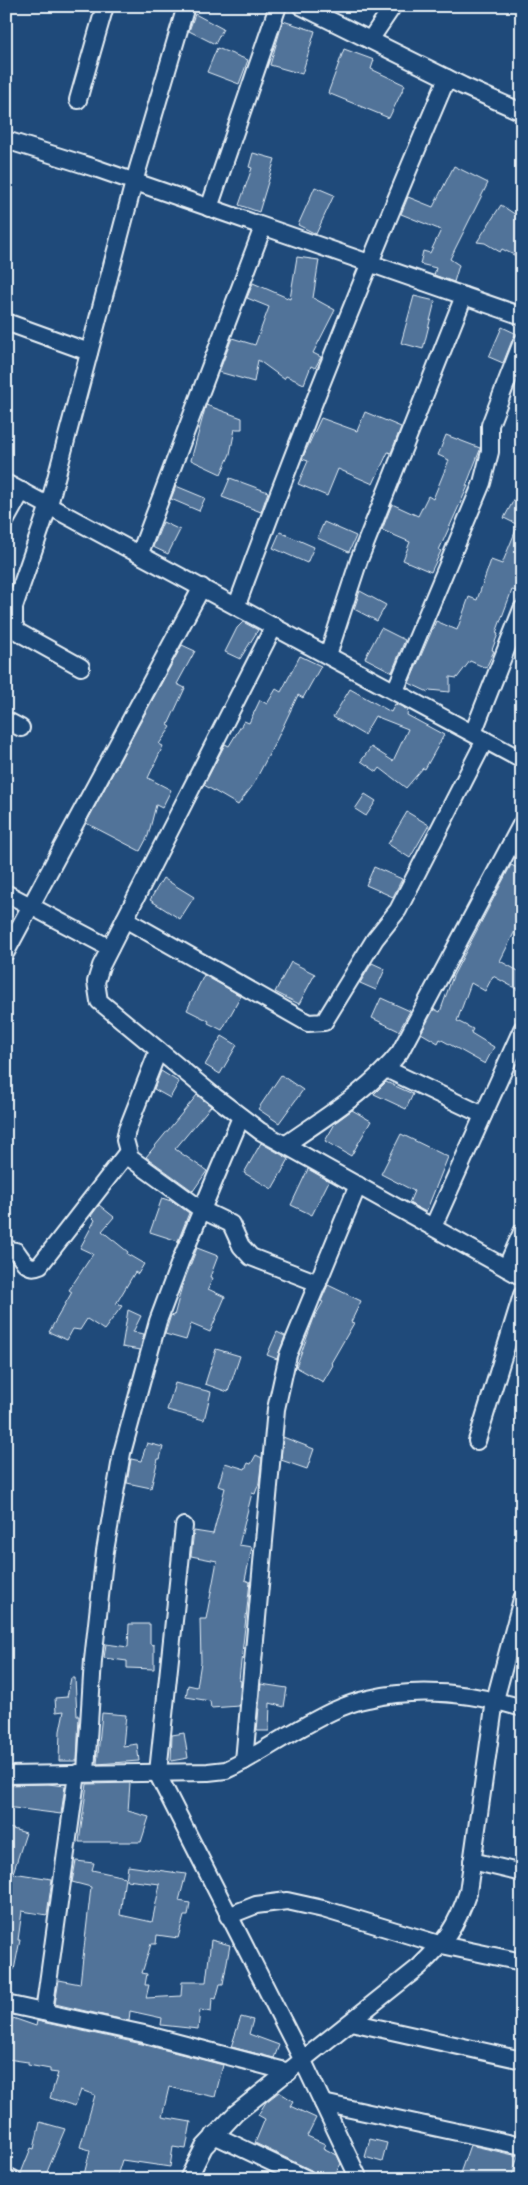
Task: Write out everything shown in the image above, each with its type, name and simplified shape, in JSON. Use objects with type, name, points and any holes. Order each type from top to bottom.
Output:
[{"type":"street","points":[[78,100],[105,6]]},
{"type":"street","points":[[81,667],[19,634],[14,625],[14,607],[49,505],[134,182],[186,6]]},
{"type":"street","points":[[209,208],[278,6]]},
{"type":"street","points":[[301,6],[447,78],[522,112]]},
{"type":"street","points":[[370,40],[393,6]]},
{"type":"street","points":[[236,605],[294,449],[368,264],[447,78]]},
{"type":"street","points":[[6,140],[134,182],[522,316]]},
{"type":"street","points":[[140,553],[263,227]]},
{"type":"street","points":[[328,655],[359,560],[464,296]]},
{"type":"street","points":[[6,322],[89,352]]},
{"type":"street","points":[[395,691],[482,483],[490,452],[490,425],[522,342]]},
{"type":"street","points":[[6,483],[140,553],[522,760]]},
{"type":"street","points":[[6,520],[22,491]]},
{"type":"street","points":[[6,952],[32,907],[202,587]]},
{"type":"street","points":[[125,919],[308,1023],[324,1022],[375,939],[398,910],[479,736],[522,609]]},
{"type":"street","points":[[274,626],[110,948],[96,982],[99,1001],[158,1051],[242,1117],[285,1145],[522,1278]]},
{"type":"street","points":[[6,720],[21,728]]},
{"type":"street","points":[[285,1145],[365,1089],[386,1069],[400,1052],[522,823]]},
{"type":"street","points":[[6,893],[110,948]]},
{"type":"street","points":[[433,1227],[522,1029]]},
{"type":"street","points":[[158,1051],[127,1130],[125,1140],[127,1153],[134,1162],[202,1210],[230,1224],[241,1246],[251,1257],[318,1283]]},
{"type":"street","points":[[386,1069],[483,1115]]},
{"type":"street","points":[[44,2012],[81,1773],[105,1551],[122,1453],[158,1321],[202,1210],[242,1117]]},
{"type":"street","points":[[6,1249],[16,1251],[28,1267],[32,1268],[40,1265],[127,1153]]},
{"type":"street","points":[[244,1761],[276,1409],[288,1356],[358,1185]]},
{"type":"street","points":[[506,1268],[522,1232]]},
{"type":"street","points":[[477,1441],[522,1295]]},
{"type":"street","points":[[184,1526],[158,1772],[228,1916],[303,2060],[359,2179]]},
{"type":"street","points":[[188,2179],[204,2147],[236,2113],[419,1967],[442,1945],[458,1920],[468,1892],[495,1700],[522,1599]]},
{"type":"street","points":[[6,1775],[218,1771],[244,1761],[330,1713],[367,1699],[408,1693],[434,1693],[495,1700],[522,1708]]},
{"type":"street","points":[[472,1860],[522,1873]]},
{"type":"street","points":[[228,1916],[256,1905],[287,1901],[323,1909],[442,1945],[522,1962]]},
{"type":"street","points":[[6,2004],[144,2034],[289,2072]]},
{"type":"street","points":[[351,2022],[522,2060]]},
{"type":"street","points":[[323,2103],[522,2146]]},
{"type":"street","points":[[214,2135],[306,2179]]},
{"type":"street","points":[[6,2176],[13,2179]]},
{"type":"building","points":[[195,14],[223,29],[215,44],[189,31]]},
{"type":"building","points":[[283,21],[315,31],[302,74],[270,65]]},
{"type":"building","points":[[217,48],[248,60],[239,84],[207,72]]},
{"type":"building","points":[[344,49],[374,60],[371,69],[405,85],[389,118],[328,93]]},
{"type":"building","points":[[253,153],[275,159],[259,212],[239,205],[252,168],[249,167]]},
{"type":"building","points":[[454,166],[488,183],[450,259],[459,265],[454,282],[434,275],[436,268],[420,264],[423,251],[430,253],[441,230],[401,214],[408,197],[433,207]]},
{"type":"building","points":[[315,187],[334,195],[316,234],[298,225]]},
{"type":"building","points":[[501,205],[522,219],[522,259],[502,249],[500,252],[485,243],[477,242]]},
{"type":"building","points":[[297,257],[319,260],[313,298],[335,310],[313,353],[321,357],[315,368],[311,366],[304,384],[286,376],[284,379],[258,360],[254,382],[219,372],[232,338],[255,345],[269,307],[247,298],[253,283],[290,299]]},
{"type":"building","points":[[414,296],[435,301],[423,349],[401,343]]},
{"type":"building","points":[[502,327],[517,334],[513,338],[503,363],[489,357]]},
{"type":"building","points":[[206,405],[242,418],[242,429],[235,429],[230,454],[221,474],[191,460]]},
{"type":"building","points":[[365,412],[401,427],[391,453],[388,452],[373,484],[338,469],[327,496],[298,484],[308,461],[302,459],[321,418],[357,431]]},
{"type":"building","points":[[446,435],[480,448],[480,450],[466,486],[468,486],[431,572],[403,560],[410,542],[382,530],[392,504],[418,516],[428,496],[433,499],[449,460],[438,455]]},
{"type":"building","points":[[230,478],[268,492],[261,512],[222,497]]},
{"type":"building","points":[[522,485],[522,575],[516,591],[512,590],[496,633],[498,634],[492,650],[494,651],[486,668],[470,661],[457,678],[450,677],[450,692],[429,690],[428,692],[409,683],[436,621],[457,630],[469,597],[477,600],[491,560],[502,564],[518,525],[504,518]]},
{"type":"building","points":[[176,486],[205,498],[199,511],[171,499]]},
{"type":"building","points":[[163,522],[180,530],[168,554],[153,547]]},
{"type":"building","points":[[324,522],[356,536],[349,552],[317,538]]},
{"type":"building","points":[[280,532],[314,547],[307,563],[273,548]]},
{"type":"building","points":[[360,591],[386,605],[377,621],[354,609]]},
{"type":"building","points":[[243,622],[258,630],[240,659],[225,652],[237,628]]},
{"type":"building","points":[[381,628],[405,640],[392,672],[365,658]]},
{"type":"building","points":[[182,645],[195,651],[177,684],[185,688],[168,725],[171,727],[159,744],[163,746],[148,778],[171,790],[162,808],[156,805],[148,836],[140,851],[86,823]]},
{"type":"building","points":[[300,656],[321,666],[303,698],[298,695],[253,785],[238,805],[204,785],[225,744],[229,746],[244,721],[249,723],[260,700],[267,704],[276,689],[281,692]]},
{"type":"building","points":[[350,689],[391,712],[395,704],[398,705],[408,710],[407,715],[444,735],[425,769],[423,768],[406,788],[380,768],[377,772],[361,761],[371,747],[393,761],[408,729],[375,716],[364,735],[333,717]]},
{"type":"building","points":[[365,794],[376,801],[366,816],[355,809]]},
{"type":"building","points":[[407,812],[429,825],[410,858],[388,844]]},
{"type":"building","points":[[511,865],[522,870],[522,917],[500,961],[522,973],[522,992],[493,976],[485,991],[471,983],[457,1021],[473,1029],[471,1033],[494,1047],[485,1064],[440,1039],[438,1043],[421,1033],[434,1009],[440,1012],[453,976]]},
{"type":"building","points":[[374,867],[402,879],[393,897],[366,885]]},
{"type":"building","points":[[163,878],[194,897],[180,919],[150,900]]},
{"type":"building","points":[[291,962],[315,974],[299,1004],[275,992]]},
{"type":"building","points":[[372,963],[385,969],[376,990],[360,983]]},
{"type":"building","points":[[204,975],[241,996],[222,1030],[187,1010]]},
{"type":"building","points":[[381,998],[410,1011],[399,1031],[372,1018]]},
{"type":"building","points":[[222,1036],[237,1045],[220,1074],[205,1065]]},
{"type":"building","points":[[161,1071],[179,1082],[170,1098],[154,1089]]},
{"type":"building","points":[[281,1075],[303,1090],[279,1123],[258,1109]]},
{"type":"building","points":[[386,1082],[413,1094],[406,1109],[374,1094]]},
{"type":"building","points":[[197,1095],[211,1106],[175,1149],[207,1171],[193,1191],[146,1157]]},
{"type":"building","points":[[352,1110],[371,1121],[351,1156],[325,1141],[336,1122]]},
{"type":"building","points":[[401,1134],[448,1157],[426,1212],[409,1203],[414,1191],[381,1174]]},
{"type":"building","points":[[261,1143],[289,1159],[272,1189],[244,1173]]},
{"type":"building","points":[[308,1169],[329,1181],[312,1215],[291,1205]]},
{"type":"building","points":[[162,1198],[174,1202],[189,1213],[178,1241],[150,1232]]},
{"type":"building","points":[[99,1205],[114,1217],[102,1231],[128,1252],[127,1254],[144,1264],[138,1274],[135,1272],[116,1304],[122,1306],[104,1330],[87,1319],[80,1330],[73,1329],[67,1340],[49,1332],[72,1292],[69,1290],[93,1254],[80,1248],[95,1220],[91,1216]]},
{"type":"building","points":[[197,1248],[218,1256],[210,1277],[213,1278],[208,1289],[225,1297],[210,1332],[191,1324],[186,1340],[165,1334],[171,1315],[174,1316],[182,1286]]},
{"type":"building","points":[[328,1285],[361,1301],[351,1322],[354,1323],[331,1363],[333,1365],[323,1382],[296,1367],[314,1318],[323,1302],[321,1301]]},
{"type":"building","points":[[128,1310],[141,1316],[133,1332],[144,1334],[140,1350],[122,1347]]},
{"type":"building","points":[[277,1332],[285,1336],[277,1359],[267,1355]]},
{"type":"building","points":[[216,1349],[240,1356],[228,1392],[205,1384]]},
{"type":"building","points":[[175,1383],[211,1392],[204,1420],[167,1410]]},
{"type":"building","points":[[283,1437],[314,1449],[307,1469],[281,1460]]},
{"type":"building","points":[[147,1443],[163,1447],[151,1488],[127,1483],[131,1459],[141,1461]]},
{"type":"building","points":[[256,1455],[262,1458],[259,1483],[255,1494],[252,1493],[239,1545],[252,1547],[245,1580],[250,1582],[239,1680],[241,1681],[239,1706],[211,1708],[210,1701],[186,1697],[188,1685],[197,1687],[201,1662],[200,1619],[206,1619],[217,1561],[191,1556],[194,1531],[213,1534],[225,1488],[218,1486],[225,1463],[245,1469],[248,1463],[251,1464]]},
{"type":"building","points":[[129,1624],[150,1624],[150,1644],[154,1645],[154,1669],[127,1668],[127,1661],[104,1658],[106,1644],[128,1647]]},
{"type":"building","points":[[71,1678],[75,1678],[77,1716],[79,1716],[77,1761],[59,1761],[60,1731],[64,1711],[56,1712],[55,1698],[67,1697]]},
{"type":"building","points":[[261,1684],[287,1688],[284,1707],[270,1703],[269,1731],[257,1731]]},
{"type":"building","points":[[102,1713],[126,1715],[123,1746],[137,1744],[139,1761],[97,1764]]},
{"type":"building","points":[[184,1733],[188,1758],[171,1761],[172,1735]]},
{"type":"building","points":[[130,1783],[128,1811],[149,1817],[141,1842],[79,1842],[87,1784]]},
{"type":"building","points":[[48,1784],[65,1786],[61,1814],[6,1807],[6,1785]]},
{"type":"building","points":[[6,1827],[26,1833],[13,1873],[52,1879],[47,1915],[22,1911],[18,1940],[20,1940],[14,1970],[11,1970],[10,1975],[6,1975]]},
{"type":"building","points":[[76,1861],[94,1863],[92,1870],[125,1877],[120,1915],[152,1922],[160,1884],[126,1880],[128,1866],[186,1874],[179,1901],[190,1903],[188,1916],[184,1916],[178,1938],[157,1935],[156,1944],[151,1944],[142,1973],[147,1974],[145,1985],[149,1985],[146,1998],[181,1996],[182,1982],[206,1982],[211,1940],[230,1945],[223,1984],[220,1984],[216,1999],[212,1998],[211,2012],[200,2010],[198,2029],[161,2025],[162,2018],[130,2011],[129,2021],[55,2004],[59,1980],[80,1984],[91,1887],[72,1882]]},
{"type":"building","points":[[241,2017],[253,2020],[249,2034],[279,2045],[274,2058],[231,2047]]},
{"type":"building","points":[[13,2018],[36,2026],[37,2021],[142,2044],[223,2065],[215,2097],[169,2087],[162,2117],[191,2122],[186,2149],[173,2147],[170,2167],[122,2160],[116,2179],[83,2179],[90,2150],[80,2147],[95,2095],[81,2090],[75,2106],[50,2098],[58,2073],[50,2072],[50,2069],[28,2065],[28,2062],[7,2059],[10,2036],[8,2035]]},
{"type":"building","points":[[279,2092],[293,2101],[290,2106],[316,2118],[307,2136],[325,2144],[323,2148],[337,2155],[341,2164],[334,2175],[331,2174],[329,2179],[322,2179],[311,2170],[255,2143],[265,2119],[258,2115],[266,2102]]},
{"type":"building","points":[[40,2122],[65,2129],[44,2179],[28,2179],[21,2173],[31,2148],[34,2149]]},
{"type":"building","points":[[370,2139],[387,2143],[382,2162],[365,2157]]},
{"type":"building","points":[[470,2145],[518,2156],[511,2179],[469,2179],[459,2176]]}]
